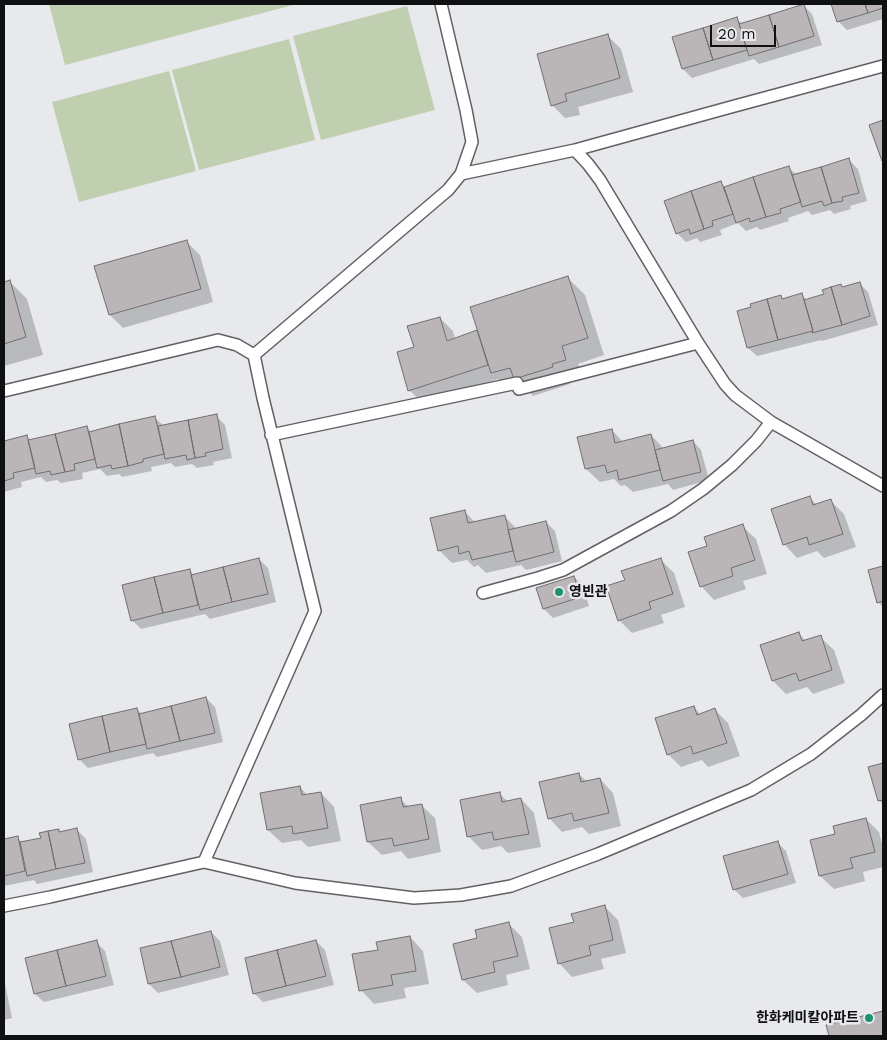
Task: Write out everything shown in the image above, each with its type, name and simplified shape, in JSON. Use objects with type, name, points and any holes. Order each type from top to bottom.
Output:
[{"type":"lane","points":[[254,355],[448,190],[461,174],[472,142],[441,4]]},
{"type":"lane","points":[[461,174],[575,150],[883,66]]},
{"type":"lane","points":[[575,150],[600,180],[698,343],[725,384],[735,395],[771,422],[883,486]]},
{"type":"lane","points":[[4,392],[218,340],[237,345],[254,355],[262,398],[314,611],[204,862]]},
{"type":"lane","points":[[271,435],[517,383],[519,390],[698,343]]},
{"type":"lane","points":[[482,592],[563,570],[671,511],[732,466],[771,422]]},
{"type":"lane","points":[[4,906],[204,862],[295,883],[414,898],[461,896],[511,886],[598,854],[751,790],[811,754],[861,715],[883,695]]},
{"type":"green space","points":[[49,4],[297,4],[65,65]]},
{"type":"green space","points":[[407,6],[435,110],[321,140],[293,36]]},
{"type":"green space","points":[[289,39],[315,140],[199,170],[172,70]]},
{"type":"green space","points":[[169,71],[196,171],[79,202],[52,102]]},
{"type":"building","points":[[804,4],[814,36],[779,47],[769,15]]},
{"type":"building","points":[[831,4],[865,4],[868,13],[837,22]]},
{"type":"building","points":[[865,4],[883,4],[883,8],[868,13]]},
{"type":"building","points":[[769,15],[779,47],[749,56],[739,24]]},
{"type":"building","points":[[737,17],[747,50],[713,60],[703,28]]},
{"type":"building","points":[[703,28],[713,60],[682,69],[672,37]]},
{"type":"building","points":[[608,34],[620,78],[565,94],[567,101],[551,106],[537,54]]},
{"type":"building","points":[[883,120],[883,161],[882,161],[869,125]]},
{"type":"building","points":[[849,158],[859,193],[842,197],[843,201],[832,203],[821,167]]},
{"type":"building","points":[[789,166],[801,202],[780,209],[781,213],[766,217],[753,177]]},
{"type":"building","points":[[821,167],[832,203],[824,206],[822,201],[802,207],[792,175]]},
{"type":"building","points":[[753,177],[766,217],[750,222],[749,218],[736,223],[724,187]]},
{"type":"building","points":[[721,181],[733,214],[712,221],[713,226],[704,229],[691,191]]},
{"type":"building","points":[[691,191],[704,229],[690,234],[689,229],[676,234],[664,201]]},
{"type":"building","points":[[187,240],[201,289],[109,315],[94,266]]},
{"type":"building","points":[[568,276],[588,338],[562,346],[566,360],[552,364],[553,367],[514,379],[510,368],[491,373],[470,307]]},
{"type":"building","points":[[10,280],[26,337],[4,344],[4,282]]},
{"type":"building","points":[[860,282],[870,316],[842,325],[831,287],[841,284],[842,287]]},
{"type":"building","points":[[831,287],[842,325],[812,333],[804,300],[824,294],[822,290]]},
{"type":"building","points":[[802,293],[813,331],[778,340],[767,299],[781,295],[782,299]]},
{"type":"building","points":[[767,299],[778,340],[747,348],[737,311],[751,307],[750,304]]},
{"type":"building","points":[[440,317],[447,341],[477,330],[488,365],[408,391],[397,352],[414,347],[407,326]]},
{"type":"building","points":[[217,414],[223,449],[205,453],[206,456],[195,458],[188,420]]},
{"type":"building","points":[[155,416],[164,454],[143,459],[143,462],[128,466],[119,424]]},
{"type":"building","points":[[188,420],[195,458],[187,460],[186,455],[165,459],[158,426]]},
{"type":"building","points":[[119,424],[128,466],[112,469],[111,465],[97,468],[89,432]]},
{"type":"building","points":[[87,426],[95,459],[74,464],[75,470],[65,472],[55,434]]},
{"type":"building","points":[[612,429],[615,443],[651,434],[660,470],[619,480],[617,470],[607,473],[605,465],[585,469],[577,437]]},
{"type":"building","points":[[55,434],[65,472],[51,475],[50,471],[36,474],[28,440]]},
{"type":"building","points":[[27,435],[35,468],[13,473],[14,478],[4,481],[4,441]]},
{"type":"building","points":[[693,440],[701,472],[663,481],[655,450]]},
{"type":"building","points":[[810,496],[813,505],[831,499],[843,534],[809,545],[807,537],[783,545],[771,509]]},
{"type":"building","points":[[465,510],[468,523],[505,515],[513,551],[472,560],[469,551],[459,554],[458,546],[438,551],[430,518]]},
{"type":"building","points":[[546,521],[554,552],[516,562],[508,530]]},
{"type":"building","points":[[743,524],[755,560],[731,568],[733,576],[700,587],[688,552],[707,546],[704,537]]},
{"type":"building","points":[[259,558],[268,594],[232,602],[223,567]]},
{"type":"building","points":[[661,558],[673,594],[649,602],[651,609],[618,621],[606,586],[625,580],[621,571]]},
{"type":"building","points":[[883,566],[883,601],[877,603],[868,570]]},
{"type":"building","points":[[223,567],[232,602],[200,610],[191,575]]},
{"type":"building","points":[[190,569],[198,605],[163,613],[154,577]]},
{"type":"building","name":"영빈관","points":[[574,576],[581,597],[543,609],[536,588]]},
{"type":"building","points":[[154,577],[163,613],[131,621],[122,585]]},
{"type":"building","points":[[799,632],[802,641],[821,635],[832,670],[799,681],[796,673],[772,681],[760,645]]},
{"type":"building","points":[[206,697],[215,733],[180,741],[171,706]]},
{"type":"building","points":[[171,706],[180,741],[147,749],[139,714]]},
{"type":"building","points":[[694,706],[697,715],[715,708],[727,743],[693,754],[691,746],[667,755],[655,718]]},
{"type":"building","points":[[137,708],[146,744],[110,752],[102,716]]},
{"type":"building","points":[[102,716],[110,752],[78,760],[69,724]]},
{"type":"building","points":[[883,763],[883,800],[878,801],[868,767]]},
{"type":"building","points":[[579,773],[581,782],[600,778],[609,813],[574,821],[572,813],[548,819],[539,782]]},
{"type":"building","points":[[300,786],[302,795],[321,792],[328,828],[293,834],[292,826],[267,830],[260,793]]},
{"type":"building","points":[[500,792],[502,802],[521,798],[529,834],[494,840],[492,832],[467,837],[460,800]]},
{"type":"building","points":[[401,797],[403,807],[422,804],[429,839],[394,846],[392,838],[367,842],[360,805]]},
{"type":"building","points":[[866,818],[875,852],[850,858],[853,868],[819,876],[810,840],[835,834],[833,826]]},
{"type":"building","points":[[77,828],[85,863],[56,869],[48,831],[59,829],[59,832]]},
{"type":"building","points":[[48,831],[56,869],[27,876],[20,842],[41,838],[39,833]]},
{"type":"building","points":[[18,836],[25,871],[4,876],[4,839]]},
{"type":"building","points":[[778,841],[788,874],[733,890],[723,856]]},
{"type":"building","points":[[605,905],[613,940],[589,946],[591,955],[558,964],[549,928],[574,922],[571,914]]},
{"type":"building","points":[[509,922],[518,956],[493,962],[495,972],[462,980],[453,944],[477,938],[475,930]]},
{"type":"building","points":[[211,931],[220,967],[181,977],[171,941]]},
{"type":"building","points":[[410,936],[416,971],[391,975],[393,985],[359,991],[352,954],[378,950],[376,942]]},
{"type":"building","points":[[97,940],[106,976],[66,986],[57,950]]},
{"type":"building","points":[[316,940],[326,976],[286,986],[277,950]]},
{"type":"building","points":[[171,941],[181,977],[148,984],[140,948]]},
{"type":"building","points":[[57,950],[66,986],[34,994],[25,958]]},
{"type":"building","points":[[277,950],[286,986],[253,994],[245,958]]},
{"type":"building","name":"한화케미칼아파트","points":[[883,1011],[883,1036],[829,1036],[826,1025]]},
{"type":"place","name":"영빈관","points":[[559,592]]},
{"type":"place","name":"한화케미칼아파트","points":[[869,1018]]}]
